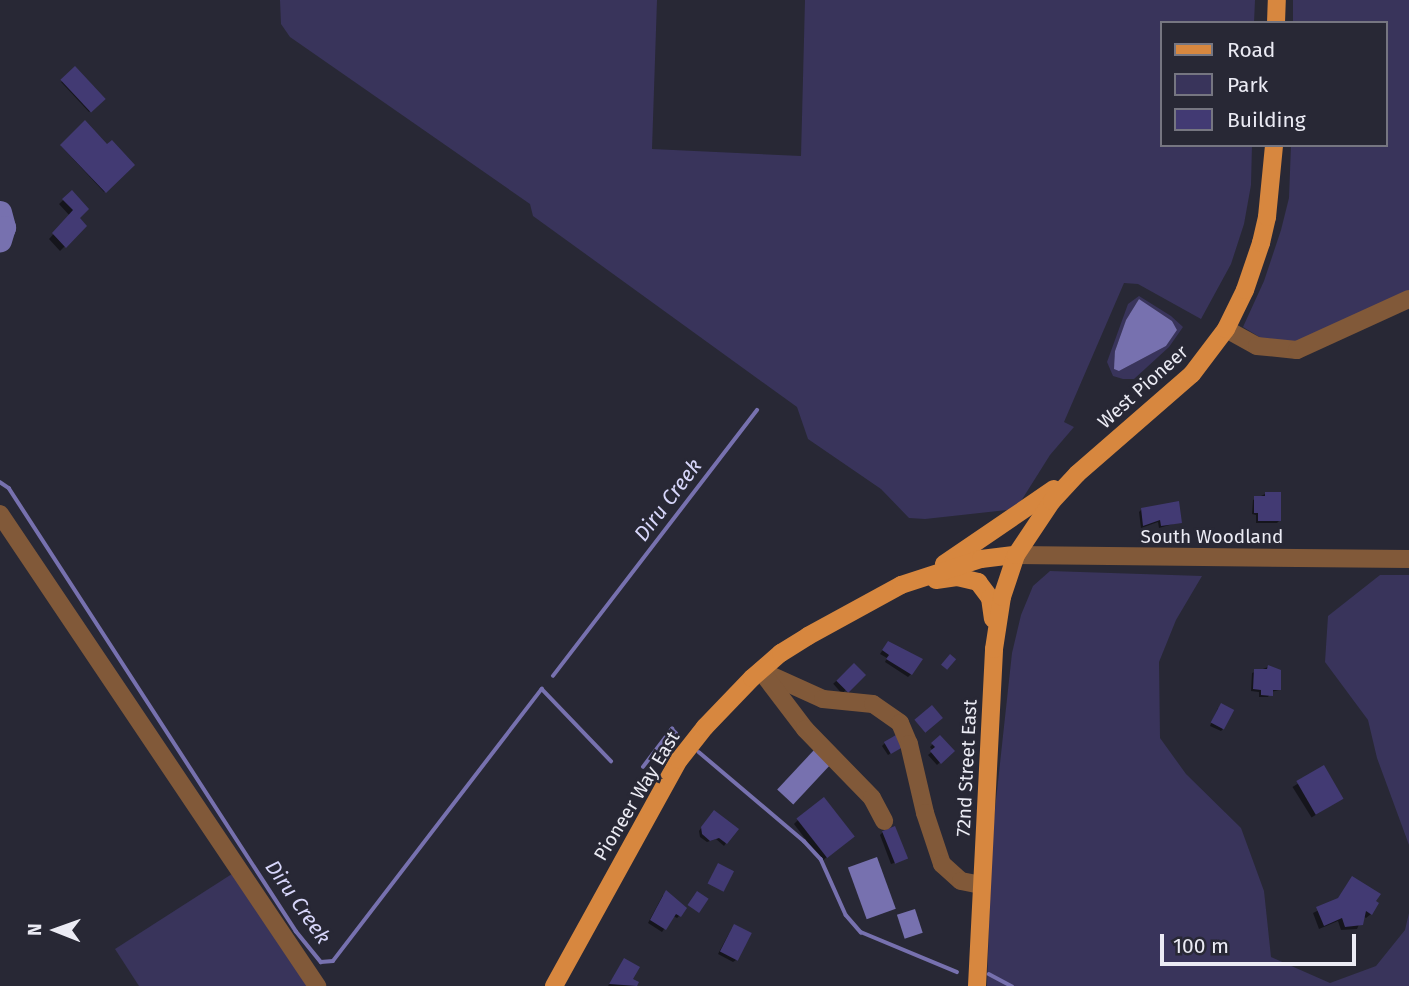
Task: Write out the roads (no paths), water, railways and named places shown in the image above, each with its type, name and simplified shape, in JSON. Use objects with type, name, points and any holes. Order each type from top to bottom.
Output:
[{"type":"main road","points":[[1276,21],[1277,0]]},
{"type":"main road","name":"West Pioneer","points":[[1016,555],[1052,501],[1077,474],[1192,374],[1226,329],[1245,290],[1268,217],[1274,147]]},
{"type":"main road","points":[[933,572],[1077,474]]},
{"type":"main road","name":"Pioneer Way East","points":[[554,986],[679,760],[705,727],[761,671],[808,636],[901,584],[981,559],[1016,555]]},
{"type":"main road","name":"72nd Street East","points":[[976,986],[994,649],[1002,597],[1016,555]]},
{"type":"main road","points":[[901,584],[957,577],[978,582],[990,598],[994,649]]},
{"type":"street","points":[[1226,329],[1257,345],[1297,350],[1409,299]]},
{"type":"street","points":[[0,514],[317,986]]},
{"type":"street","name":"South Woodland","points":[[1016,555],[1409,559]]},
{"type":"street","points":[[761,671],[805,729],[872,799],[884,821]]},
{"type":"street","points":[[761,671],[822,699],[873,704],[900,723],[909,744],[925,813],[942,864],[961,881],[981,885]]},
{"type":"waterway","points":[[0,212],[4,227],[0,240]]},
{"type":"waterway","name":"Diru Creek","points":[[553,676],[757,410]]},
{"type":"waterway","name":"Diru Creek","points":[[0,482],[9,488],[296,931],[321,962],[333,961],[542,689],[611,761]]},
{"type":"waterway","name":"Diru Creek","points":[[643,767],[672,729],[676,733]]},
{"type":"waterway","name":"Diru Creek","points":[[699,752],[804,841],[821,859],[846,915],[861,932],[957,972]]},
{"type":"waterway","name":"Diru Creek","points":[[989,974],[1012,986]]}]
